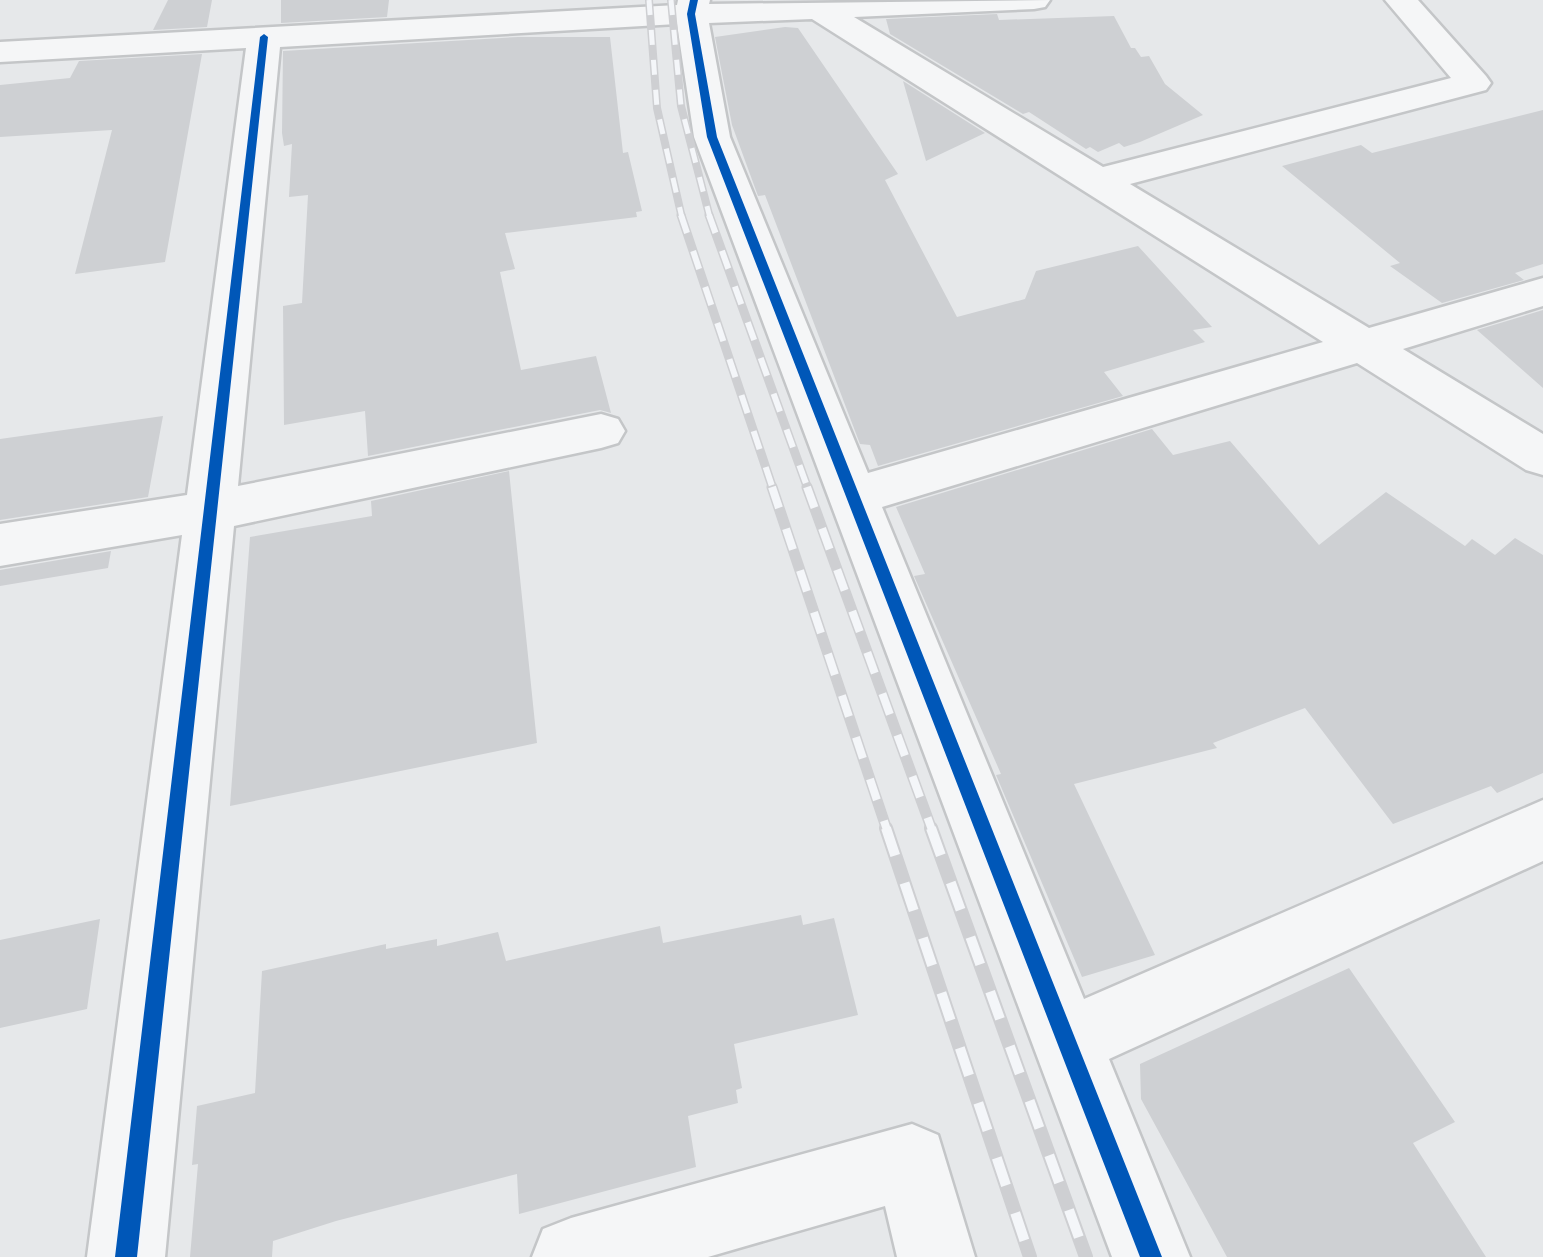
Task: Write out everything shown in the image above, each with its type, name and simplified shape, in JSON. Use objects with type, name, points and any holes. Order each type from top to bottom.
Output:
[{"type":"street","points":[[0,52],[692,7],[1034,0]]},
{"type":"street","points":[[1095,181],[1474,83],[1401,0]]},
{"type":"street","points":[[812,5],[1543,457]]},
{"type":"street","points":[[692,7],[712,137],[1151,1257]]},
{"type":"street","points":[[126,1257],[264,37]]},
{"type":"street","points":[[851,498],[1543,292]]},
{"type":"street","points":[[0,544],[211,511],[601,431]]},
{"type":"street","points":[[1065,1043],[1543,830]]},
{"type":"street","points":[[571,1257],[912,1160],[936,1257]]},
{"type":"building","points":[[168,0],[212,0],[207,27],[153,30]]},
{"type":"building","points":[[281,0],[389,0],[387,17],[281,23]]},
{"type":"building","points":[[997,14],[999,20],[1114,16],[1131,48],[1141,57],[1149,56],[1165,84],[1203,115],[1124,147],[1119,143],[1098,152],[1086,149],[1029,112],[1023,114],[890,34],[886,19]]},
{"type":"building","points":[[798,28],[898,174],[885,180],[957,317],[1025,299],[1036,271],[1138,246],[1212,327],[1193,330],[1205,342],[1104,372],[1123,396],[878,466],[870,445],[860,444],[765,195],[758,196],[732,125],[715,37]]},
{"type":"building","points":[[518,37],[610,37],[623,153],[628,152],[642,211],[636,212],[637,217],[505,233],[515,269],[500,272],[521,370],[596,356],[611,413],[600,410],[368,456],[365,411],[284,425],[283,306],[302,303],[308,195],[289,197],[292,144],[284,146],[282,133],[283,51]]},
{"type":"building","points":[[202,54],[165,262],[75,274],[112,130],[0,137],[0,85],[70,78],[79,61]]},
{"type":"building","points":[[903,81],[985,133],[926,161]]},
{"type":"building","points":[[1543,110],[1543,264],[1515,273],[1524,280],[1442,303],[1390,266],[1400,263],[1282,166],[1361,145],[1372,153]]},
{"type":"building","points":[[1543,310],[1543,388],[1477,330]]},
{"type":"building","points":[[163,416],[148,497],[0,520],[0,439]]},
{"type":"building","points":[[1152,429],[1173,455],[1230,441],[1319,545],[1386,492],[1465,546],[1472,539],[1495,555],[1515,538],[1543,555],[1543,773],[1497,793],[1491,786],[1393,824],[1305,708],[1213,743],[1217,748],[1074,784],[1155,955],[1082,977],[996,775],[1001,774],[914,576],[925,574],[896,507]]},
{"type":"building","points":[[509,471],[537,743],[230,806],[250,537],[372,516],[371,501]]},
{"type":"building","points":[[111,551],[108,568],[0,586],[0,570]]},
{"type":"building","points":[[801,915],[803,925],[834,918],[858,1015],[734,1044],[742,1088],[736,1090],[738,1103],[688,1116],[696,1167],[519,1214],[517,1174],[273,1241],[272,1257],[190,1257],[198,1164],[192,1165],[197,1106],[255,1093],[262,971],[386,944],[386,949],[437,939],[437,946],[498,932],[506,961],[660,926],[663,943]]},
{"type":"building","points":[[100,919],[87,1009],[0,1028],[0,940]]},
{"type":"building","points":[[1349,968],[1455,1122],[1413,1143],[1486,1257],[1227,1257],[1141,1099],[1140,1064]]},
{"type":"railway","points":[[649,0],[657,108],[682,218]]},
{"type":"railway","points":[[671,0],[681,106],[710,217]]},
{"type":"railway","points":[[710,217],[808,489]]},
{"type":"railway","points":[[682,218],[773,489]]},
{"type":"railway","points":[[772,487],[887,830]]},
{"type":"railway","points":[[807,487],[932,830]]},
{"type":"railway","points":[[886,828],[1030,1257]]},
{"type":"railway","points":[[931,828],[1086,1257]]},
{"type":"cycle path","points":[[694,0],[691,14],[712,137],[1151,1257]]},
{"type":"cycle path","points":[[126,1257],[264,37]]}]
